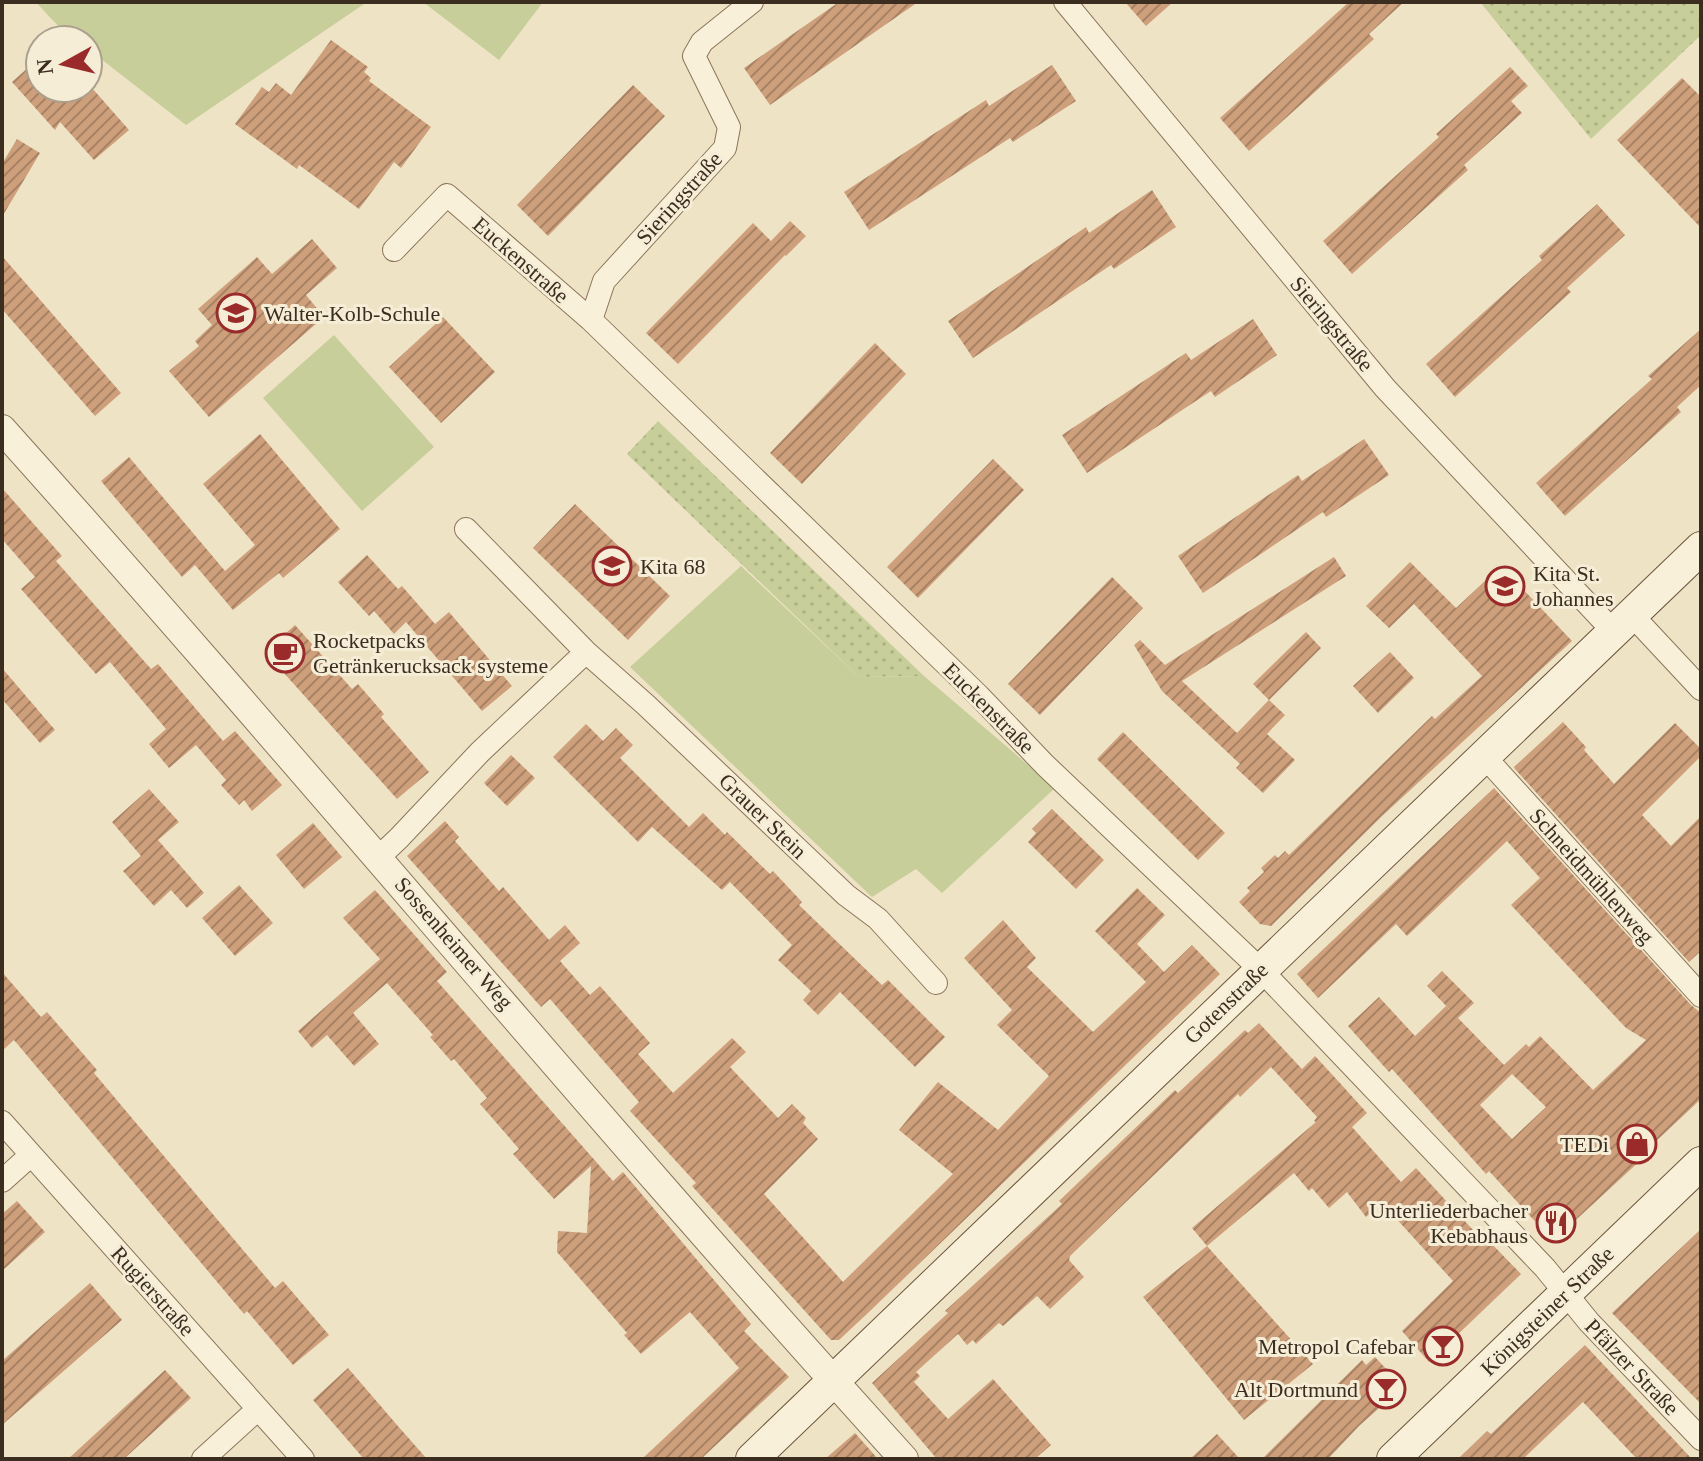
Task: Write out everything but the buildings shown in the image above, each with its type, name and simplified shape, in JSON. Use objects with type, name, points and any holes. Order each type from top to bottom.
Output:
[{"type":"main road","name":"Gotenstraße","points":[[752,1459],[1701,548]]},
{"type":"main road","name":"Königsteiner Straße","points":[[1393,1459],[1701,1163]]},
{"type":"street","name":"Sieringstraße","points":[[591,320],[604,281],[725,148],[729,127],[694,56],[702,42],[752,2]]},
{"type":"street","name":"Sieringstraße","points":[[1065,2],[1385,388],[1622,623],[1701,689]]},
{"type":"street","name":"Euckenstraße","points":[[394,250],[447,195],[591,320],[979,696],[1045,765],[1261,970],[1536,1258],[1565,1294]]},
{"type":"street","name":"Sossenheimer Weg","points":[[2,429],[904,1459]]},
{"type":"street","name":"Grauer Stein","points":[[466,529],[586,652],[846,895],[878,919],[936,983]]},
{"type":"street","points":[[379,857],[480,752],[586,652]]},
{"type":"street","name":"Schneidmühlenweg","points":[[1484,756],[1701,996]]},
{"type":"street","name":"Rugierstraße","points":[[2,1122],[303,1459]]},
{"type":"street","points":[[2,1181],[31,1155]]},
{"type":"street","name":"Pfälzer Straße","points":[[1565,1294],[1701,1439]]},
{"type":"street","points":[[203,1459],[258,1409]]},
{"type":"green space","points":[[36,2],[367,2],[186,125],[104,61],[104,24],[56,24]]},
{"type":"green space","points":[[423,2],[543,2],[499,60]]},
{"type":"green space","points":[[1480,2],[1701,2],[1701,35],[1591,139]]},
{"type":"green space","points":[[334,335],[434,447],[362,511],[263,398]]},
{"type":"green space","points":[[658,421],[924,676],[859,677],[627,454]]},
{"type":"green space","points":[[741,566],[859,677],[924,676],[1055,788],[942,893],[916,869],[872,897],[630,667]]},
{"type":"place","name":"Walter-Kolb-Schule","points":[[236,313]]},
{"type":"place","name":"Kita 68","points":[[612,566]]},
{"type":"place","name":"Kita St. Johannes","points":[[1505,586]]},
{"type":"place","name":"Rocketpacks Getränkerucksack systeme","points":[[285,653]]},
{"type":"place","name":"TEDi","points":[[1637,1144]]},
{"type":"place","name":"Unterliederbacher Kebabhaus","points":[[1556,1223]]},
{"type":"place","name":"Metropol Cafebar","points":[[1443,1346]]},
{"type":"place","name":"Alt Dortmund","points":[[1386,1389]]}]
